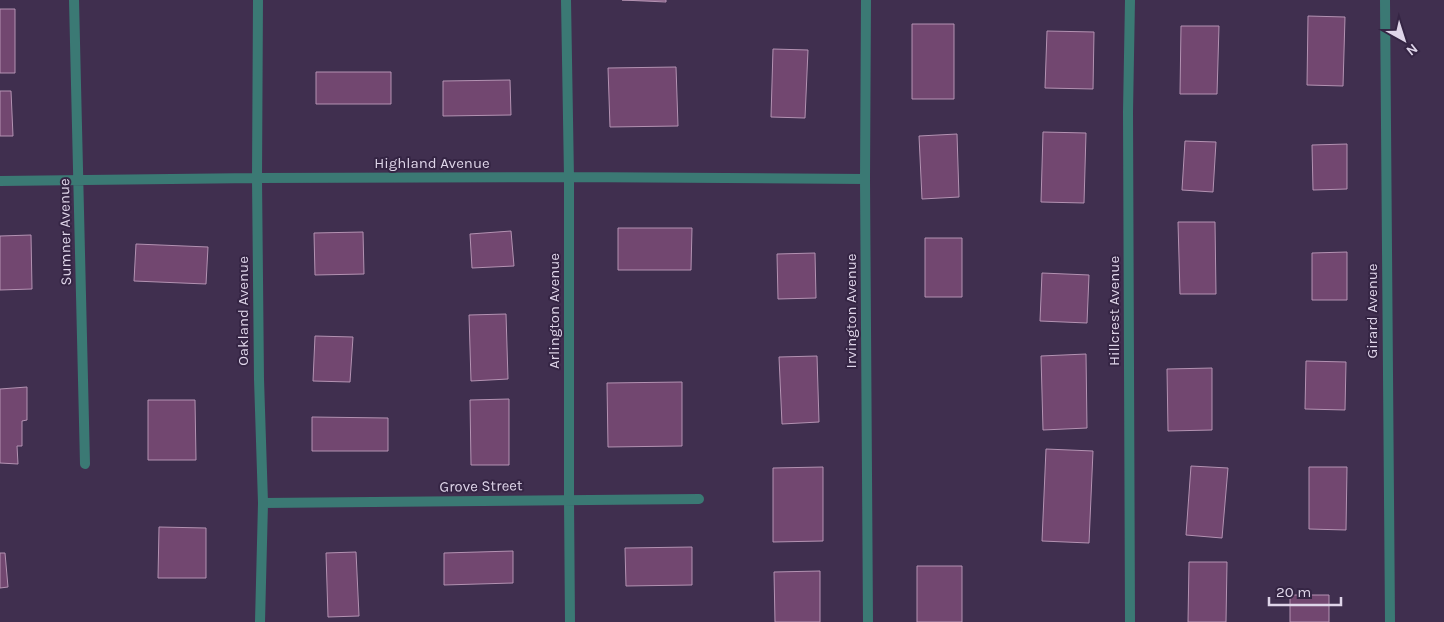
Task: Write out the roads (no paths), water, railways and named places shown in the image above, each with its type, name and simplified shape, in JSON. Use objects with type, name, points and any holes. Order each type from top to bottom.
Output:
[{"type":"street","name":"Sumner Avenue","points":[[74,0],[85,464]]},
{"type":"street","name":"Oakland Avenue","points":[[258,0],[258,380],[263,503],[260,622]]},
{"type":"street","name":"Arlington Avenue","points":[[566,0],[569,177],[570,622]]},
{"type":"street","name":"Irvington Avenue","points":[[866,0],[865,180],[868,622]]},
{"type":"street","name":"Hillcrest Avenue","points":[[1130,0],[1128,112],[1130,622]]},
{"type":"street","name":"Girard Avenue","points":[[1385,0],[1390,622]]},
{"type":"street","name":"Highland Avenue","points":[[0,181],[569,177],[865,180]]},
{"type":"street","name":"Grove Street","points":[[263,503],[699,499]]}]
